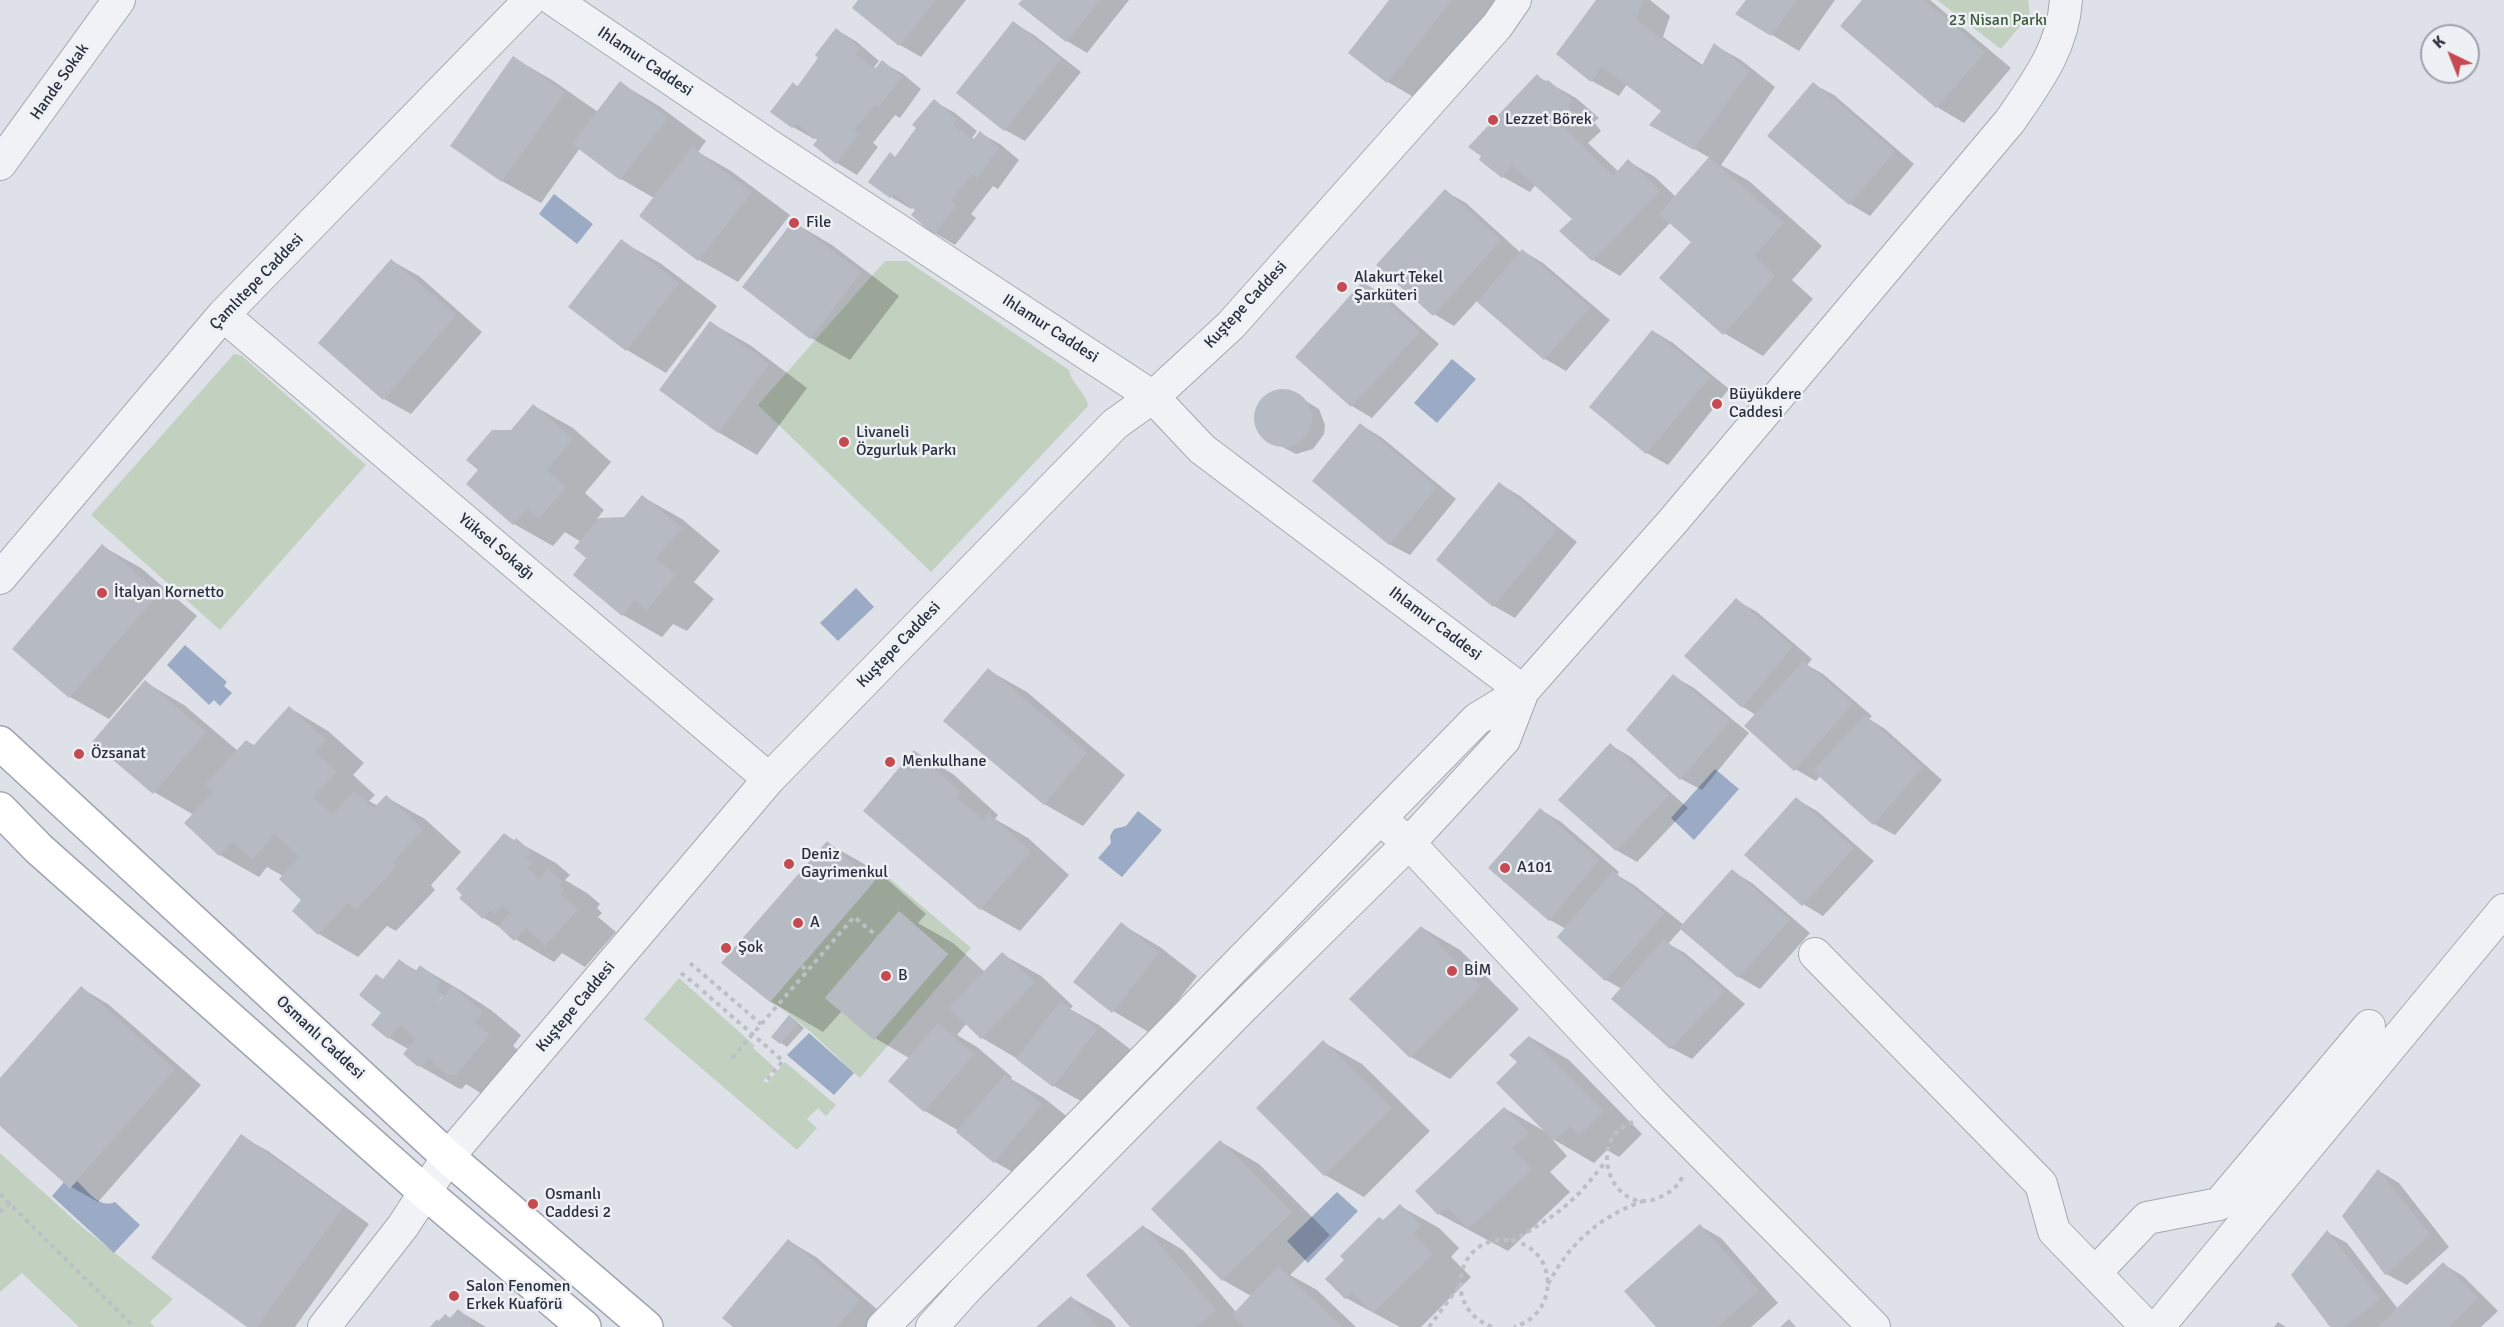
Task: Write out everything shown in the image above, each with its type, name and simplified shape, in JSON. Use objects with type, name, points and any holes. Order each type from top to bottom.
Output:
[{"type":"main road","name":"Osmanlı Caddesi","points":[[0,742],[448,1157],[646,1327]]},
{"type":"main road","points":[[0,809],[39,849],[426,1193],[584,1327]]},
{"type":"street","name":"Hande Sokak","points":[[0,164],[119,0]]},
{"type":"street","name":"Çamlıtepe Caddesi","points":[[0,578],[223,315],[530,0]]},
{"type":"street","name":"Ihlamur Caddesi","points":[[554,0],[773,148],[1153,397],[1202,449],[1523,690]]},
{"type":"street","name":"Kuştepe Caddesi","points":[[324,1327],[426,1193],[448,1157],[769,779],[1115,424],[1153,397],[1230,325],[1497,26],[1515,0]]},
{"type":"street","points":[[883,1327],[1477,719],[1523,690],[1674,520],[2010,121],[2051,61],[2065,19],[2066,0]]},
{"type":"street","name":"Yüksel Sokağı","points":[[223,315],[769,779]]},
{"type":"street","points":[[932,1327],[968,1287],[1242,1008],[1408,843],[1504,740],[1523,690]]},
{"type":"street","points":[[1380,818],[1408,843],[1653,1104],[1874,1327]]},
{"type":"street","points":[[2158,1327],[2504,910]]},
{"type":"street","points":[[1815,954],[2041,1184],[2054,1231],[2147,1327]]},
{"type":"street","points":[[2095,1273],[2147,1218],[2218,1204],[2369,1026]]},
{"type":"path","points":[[732,1058],[854,917],[877,936]]},
{"type":"path","points":[[690,963],[762,1024]]},
{"type":"path","points":[[802,966],[807,971]]},
{"type":"path","points":[[681,973],[783,1061],[765,1082]]},
{"type":"path","points":[[1643,1201],[1619,1190],[1611,1179],[1606,1160],[1611,1141],[1619,1131],[1627,1124],[1636,1121],[1653,1104]]},
{"type":"path","points":[[1548,1285],[1563,1259],[1580,1238],[1614,1213],[1643,1201],[1656,1199],[1678,1185],[1684,1169],[1702,1153]]},
{"type":"path","points":[[1511,1241],[1555,1216],[1568,1205],[1606,1160]]},
{"type":"path","points":[[0,1194],[134,1327]]},
{"type":"path","points":[[0,1212],[10,1203]]},
{"type":"path","points":[[1492,1327],[1481,1323],[1470,1313],[1462,1300],[1461,1272],[1468,1258],[1478,1248],[1492,1242],[1511,1241],[1521,1243],[1533,1251],[1543,1262],[1548,1276],[1544,1304],[1535,1316],[1514,1327]]},
{"type":"path","points":[[1429,1327],[1460,1286]]},
{"type":"green space","name":"23 Nisan Parkı","points":[[1937,0],[2028,0],[2030,14],[2001,49]]},
{"type":"green space","points":[[885,261],[907,261],[1069,370],[1088,406],[931,572],[758,405]]},
{"type":"green space","points":[[234,354],[242,356],[366,465],[220,630],[91,515]]},
{"type":"green space","points":[[882,872],[971,948],[860,1078],[804,1026],[770,1002]],"holes":[[[899,911],[948,954],[874,1039],[825,998]]]},
{"type":"green space","points":[[679,978],[755,1046],[753,1048],[775,1068],[763,1081],[767,1083],[785,1062],[836,1105],[826,1116],[818,1108],[807,1119],[817,1128],[797,1150],[644,1019]]},
{"type":"green space","points":[[0,1153],[82,1227],[173,1299],[150,1322],[155,1327],[79,1327],[22,1273],[0,1292]]},
{"type":"water","points":[[554,194],[593,224],[577,244],[539,214]]},
{"type":"water","points":[[1452,359],[1476,379],[1437,423],[1414,403]]},
{"type":"water","points":[[856,588],[874,607],[838,641],[820,623]]},
{"type":"water","points":[[185,645],[227,682],[224,686],[232,693],[220,706],[214,700],[209,705],[167,665]]},
{"type":"water","points":[[1715,769],[1739,789],[1694,840],[1671,818]]},
{"type":"water","points":[[1138,811],[1162,830],[1122,877],[1098,858],[1111,843],[1110,836],[1114,829],[1126,826]]},
{"type":"water","points":[[809,1033],[854,1073],[834,1095],[787,1055]]},
{"type":"water","points":[[77,1181],[99,1201],[109,1204],[115,1202],[140,1225],[114,1253],[52,1196],[64,1182],[70,1188]]},
{"type":"water","points":[[1337,1192],[1358,1211],[1308,1263],[1287,1241]]},
{"type":"building","points":[[858,0],[936,0],[899,46],[852,8]]},
{"type":"building","points":[[1022,0],[1100,0],[1066,42],[1018,4]]},
{"type":"building","points":[[1389,0],[1452,0],[1387,83],[1348,53]]},
{"type":"building","points":[[1596,0],[1643,0],[1636,20],[1701,67],[1714,43],[1749,71],[1694,150],[1649,125],[1661,111],[1602,67],[1591,82],[1556,54]]},
{"type":"building","points":[[1746,0],[1797,0],[1771,36],[1735,14]]},
{"type":"building","points":[[1862,0],[1924,0],[1985,52],[1936,108],[1840,26]]},
{"type":"building","points":[[1013,21],[1061,59],[1004,131],[956,93]]},
{"type":"building","points":[[836,28],[860,48],[855,54],[875,69],[882,60],[902,77],[879,107],[875,104],[854,131],[858,134],[836,164],[813,145],[817,140],[797,124],[792,128],[770,112],[793,82],[797,87],[818,58],[815,55]]},
{"type":"building","points":[[513,56],[565,92],[502,182],[450,146]]},
{"type":"building","points":[[1537,74],[1544,82],[1548,80],[1573,101],[1568,106],[1575,115],[1562,126],[1613,176],[1628,159],[1660,191],[1592,261],[1559,231],[1572,219],[1512,165],[1502,178],[1479,160],[1481,156],[1468,147]]},
{"type":"building","points":[[620,81],[668,118],[620,180],[572,144]]},
{"type":"building","points":[[1813,82],[1895,151],[1849,205],[1767,136]]},
{"type":"building","points":[[934,99],[957,119],[953,125],[973,140],[980,131],[999,148],[977,178],[972,174],[951,201],[956,205],[934,235],[911,215],[915,210],[894,195],[890,198],[868,182],[890,152],[895,157],[916,128],[912,125]]},
{"type":"building","points":[[692,147],[752,192],[698,261],[639,216]]},
{"type":"building","points":[[1709,157],[1784,223],[1754,256],[1775,276],[1723,335],[1659,278],[1691,242],[1659,214]]},
{"type":"building","points":[[1445,189],[1501,240],[1433,316],[1376,265]]},
{"type":"building","points":[[793,221],[861,272],[810,339],[742,287]]},
{"type":"building","points":[[621,239],[679,283],[626,351],[568,307]]},
{"type":"building","points":[[1522,249],[1590,307],[1544,360],[1477,302]]},
{"type":"building","points":[[391,259],[456,315],[383,400],[318,343]]},
{"type":"building","points":[[1363,281],[1420,332],[1351,407],[1295,357]]},
{"type":"building","points":[[710,321],[769,364],[718,433],[659,390]]},
{"type":"building","points":[[1652,330],[1710,377],[1646,454],[1589,407]]},
{"type":"building","points":[[1283,389],[1294,391],[1307,402],[1312,418],[1310,429],[1299,442],[1283,447],[1272,445],[1259,434],[1254,418],[1256,407],[1267,394]]},
{"type":"building","points":[[533,404],[573,439],[547,470],[566,487],[539,519],[527,509],[513,525],[466,484],[478,470],[466,460],[492,430],[511,430]]},
{"type":"building","points":[[1360,423],[1437,487],[1389,545],[1312,481]]},
{"type":"building","points":[[1499,482],[1557,530],[1493,607],[1436,560]]},
{"type":"building","points":[[642,495],[682,528],[656,558],[676,575],[647,610],[635,600],[622,616],[573,575],[586,558],[574,548],[599,518],[624,517]]},
{"type":"building","points":[[102,544],[159,593],[69,698],[12,649]]},
{"type":"building","points":[[1736,598],[1793,646],[1742,708],[1684,656]]},
{"type":"building","points":[[1803,661],[1853,703],[1794,771],[1744,726]]},
{"type":"building","points":[[988,668],[1087,752],[1044,805],[943,721]]},
{"type":"building","points":[[1673,674],[1730,721],[1680,780],[1626,730]]},
{"type":"building","points":[[145,680],[206,732],[153,794],[92,742]]},
{"type":"building","points":[[289,706],[326,740],[315,752],[337,772],[313,797],[332,815],[354,791],[374,808],[386,795],[423,829],[393,862],[396,867],[356,910],[348,903],[318,935],[292,911],[301,900],[279,879],[299,857],[275,834],[252,860],[232,841],[219,856],[184,823],[213,792],[205,785],[246,740],[253,746]]},
{"type":"building","points":[[1865,715],[1923,767],[1873,825],[1813,771]]},
{"type":"building","points":[[1610,743],[1669,795],[1616,851],[1558,800]]},
{"type":"building","points":[[914,750],[960,792],[956,797],[983,820],[989,814],[1031,851],[980,910],[863,811]]},
{"type":"building","points":[[1796,797],[1854,848],[1802,906],[1744,855]]},
{"type":"building","points":[[1540,808],[1599,860],[1549,921],[1488,868]]},
{"type":"building","points":[[504,833],[514,841],[516,838],[532,852],[526,858],[532,863],[527,868],[540,879],[548,869],[562,881],[559,885],[564,889],[560,894],[578,909],[545,946],[526,928],[514,941],[498,926],[510,913],[502,906],[495,914],[491,910],[483,919],[459,898],[462,895],[456,889]]},
{"type":"building","name":"A","points":[[827,841],[874,882],[770,1002],[721,963]]},
{"type":"building","points":[[1732,869],[1790,920],[1738,978],[1679,928]]},
{"type":"building","points":[[1613,871],[1665,913],[1605,981],[1557,937]]},
{"type":"building","name":"B","points":[[899,911],[948,954],[874,1040],[825,998]]},
{"type":"building","points":[[1121,922],[1159,953],[1112,1013],[1073,982]]},
{"type":"building","points":[[1421,926],[1481,986],[1410,1058],[1349,999]]},
{"type":"building","points":[[1664,939],[1725,991],[1670,1049],[1611,999]]},
{"type":"building","points":[[1002,952],[1035,982],[981,1039],[949,1008]]},
{"type":"building","points":[[399,959],[415,972],[420,965],[441,982],[436,989],[443,995],[438,1002],[452,986],[483,1012],[475,1022],[490,1035],[456,1075],[447,1075],[429,1059],[422,1067],[417,1066],[403,1054],[416,1038],[400,1025],[388,1039],[371,1025],[381,1013],[359,995],[376,974],[383,979]]},
{"type":"building","points":[[81,986],[175,1069],[70,1188],[0,1126],[0,1078]]},
{"type":"building","points":[[1060,1001],[1097,1029],[1053,1087],[1016,1059]]},
{"type":"building","points":[[789,1015],[799,1023],[780,1044],[771,1037]]},
{"type":"building","points":[[938,1023],[974,1054],[924,1112],[888,1081]]},
{"type":"building","points":[[1529,1036],[1604,1111],[1579,1135],[1570,1126],[1554,1141],[1496,1083],[1517,1062],[1509,1055]]},
{"type":"building","points":[[1323,1040],[1392,1108],[1324,1176],[1256,1108]]},
{"type":"building","points":[[1005,1074],[1042,1104],[994,1163],[956,1132]]},
{"type":"building","points":[[1504,1107],[1529,1133],[1512,1148],[1532,1169],[1468,1229],[1447,1207],[1438,1215],[1415,1191]]},
{"type":"building","points":[[241,1134],[343,1207],[257,1327],[247,1327],[151,1258]]},
{"type":"building","points":[[1220,1140],[1292,1212],[1222,1281],[1151,1209]]},
{"type":"building","points":[[2378,1169],[2430,1235],[2385,1275],[2342,1216]]},
{"type":"building","points":[[1400,1204],[1421,1225],[1413,1234],[1433,1254],[1373,1313],[1352,1292],[1345,1299],[1325,1279],[1344,1260],[1340,1256],[1379,1217],[1383,1220]]},
{"type":"building","points":[[1700,1224],[1759,1291],[1717,1327],[1656,1327],[1624,1291]]},
{"type":"building","points":[[1143,1225],[1216,1310],[1196,1327],[1130,1327],[1086,1275]]},
{"type":"building","points":[[2327,1230],[2380,1299],[2345,1327],[2330,1327],[2291,1275]]},
{"type":"building","points":[[788,1239],[860,1300],[837,1327],[733,1327],[722,1318]]},
{"type":"building","points":[[2443,1262],[2478,1298],[2449,1327],[2378,1327]]},
{"type":"building","points":[[1278,1266],[1343,1327],[1245,1327],[1232,1315]]},
{"type":"building","points":[[1071,1296],[1098,1327],[1036,1327]]},
{"type":"building","points":[[458,1309],[471,1320],[469,1323],[473,1327],[430,1327],[445,1314],[450,1318]]},
{"type":"building","points":[[1789,1319],[1796,1327],[1780,1327]]},
{"type":"place","name":"Lezzet Börek","points":[[1493,120]]},
{"type":"place","name":"File","points":[[794,223]]},
{"type":"place","name":"Alakurt Tekel Şarküteri","points":[[1342,287]]},
{"type":"place","name":"Büyükdere Caddesi","points":[[1717,404]]},
{"type":"place","name":"Livaneli Özgurluk Parkı","points":[[844,442]]},
{"type":"place","name":"İtalyan Kornetto","points":[[102,593]]},
{"type":"place","name":"Özsanat","points":[[79,754]]},
{"type":"place","name":"Menkulhane","points":[[890,762]]},
{"type":"place","name":"Deniz Gayrimenkul","points":[[789,864]]},
{"type":"place","name":"A101","points":[[1505,868]]},
{"type":"place","name":"A","points":[[798,923]]},
{"type":"place","name":"Şok","points":[[726,948]]},
{"type":"place","name":"BİM","points":[[1452,971]]},
{"type":"place","name":"B","points":[[886,976]]},
{"type":"place","name":"Osmanlı Caddesi 2","points":[[533,1204]]},
{"type":"place","name":"Salon Fenomen Erkek Kuaförü","points":[[454,1296]]}]
